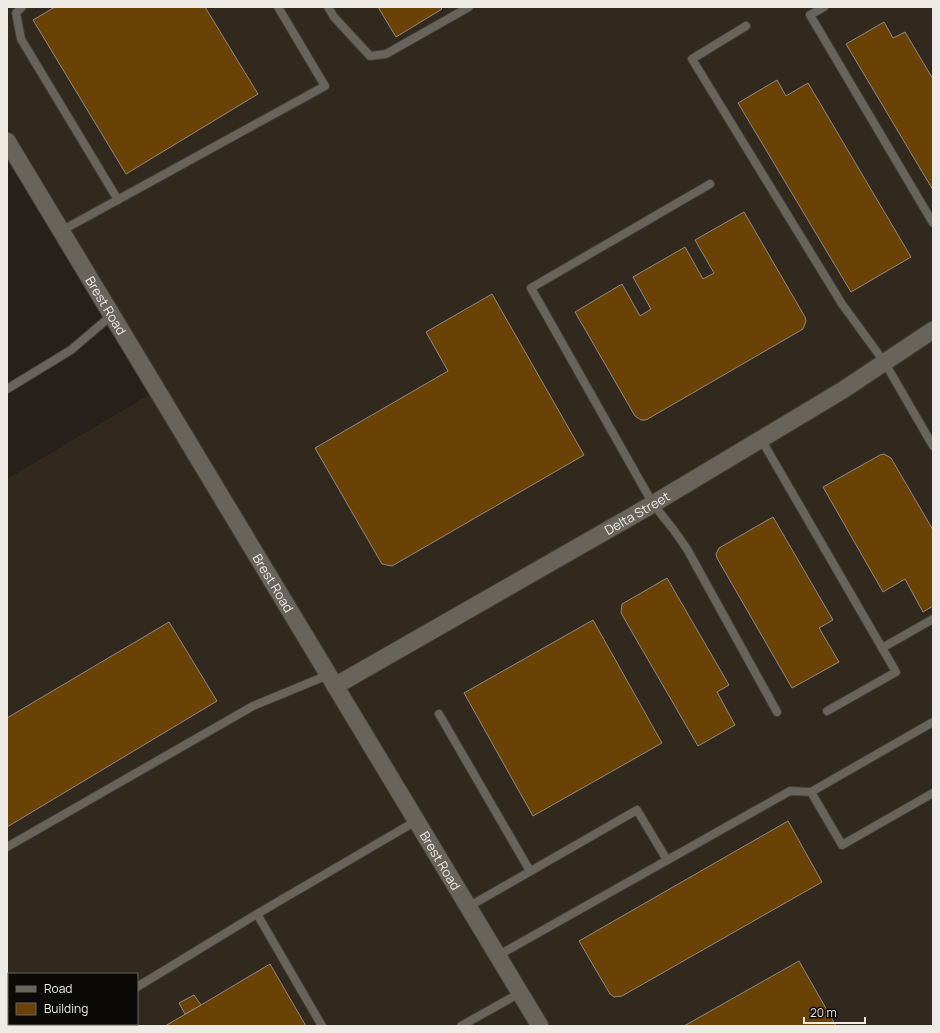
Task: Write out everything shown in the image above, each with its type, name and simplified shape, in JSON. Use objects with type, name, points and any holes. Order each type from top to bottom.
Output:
[{"type":"street","name":"Brest Road","points":[[7,141],[540,1026]]},
{"type":"street","name":"Delta Street","points":[[332,680],[653,504],[843,390],[933,330]]},
{"type":"lane","points":[[22,7],[16,13],[21,39],[118,200]]},
{"type":"lane","points":[[61,231],[325,86],[278,7]]},
{"type":"lane","points":[[328,7],[334,17],[370,56],[386,54],[469,7]]},
{"type":"lane","points":[[824,7],[810,15],[933,223]]},
{"type":"lane","points":[[746,26],[692,59],[842,304],[885,363],[933,446]]},
{"type":"lane","points":[[710,184],[531,288],[653,504],[687,549],[777,712]]},
{"type":"lane","points":[[7,389],[71,350],[112,315]]},
{"type":"lane","points":[[761,439],[896,672],[827,711]]},
{"type":"lane","points":[[882,648],[933,619]]},
{"type":"lane","points":[[7,847],[253,706],[332,680]]},
{"type":"lane","points":[[439,714],[530,871]]},
{"type":"lane","points":[[497,956],[790,791],[811,792],[933,722]]},
{"type":"lane","points":[[811,792],[842,845],[933,792]]},
{"type":"lane","points":[[468,907],[638,810],[667,860]]},
{"type":"lane","points":[[138,986],[416,820]]},
{"type":"lane","points":[[258,914],[322,1026]]},
{"type":"lane","points":[[461,1026],[520,993]]},
{"type":"shaded area","points":[[7,7],[933,7],[933,1026],[7,1026],[7,479],[164,386],[7,125]]},
{"type":"building","points":[[55,7],[205,7],[258,94],[126,174],[33,20]]},
{"type":"building","points":[[378,7],[440,7],[442,9],[396,37]]},
{"type":"building","points":[[884,22],[893,38],[905,32],[933,79],[933,190],[846,44]]},
{"type":"building","points":[[777,80],[786,96],[808,83],[911,257],[851,292],[738,103]]},
{"type":"building","points":[[744,212],[805,317],[806,321],[803,329],[646,420],[641,420],[635,416],[575,312],[622,284],[640,316],[651,309],[633,277],[685,247],[703,279],[714,273],[695,240]]},
{"type":"building","points":[[492,294],[584,455],[392,566],[382,564],[315,448],[448,371],[426,332]]},
{"type":"building","points":[[884,454],[891,458],[933,530],[933,606],[923,612],[905,579],[883,592],[823,487]]},
{"type":"building","points":[[773,517],[833,620],[819,628],[839,662],[792,688],[716,554],[719,548]]},
{"type":"building","points":[[667,578],[729,685],[717,692],[735,725],[698,746],[621,613],[622,604]]},
{"type":"building","points":[[593,620],[662,743],[533,816],[464,693]]},
{"type":"building","points":[[169,622],[217,701],[7,827],[7,718]]},
{"type":"building","points":[[788,821],[822,882],[622,996],[614,997],[610,994],[579,941]]},
{"type":"building","points":[[799,961],[836,1026],[684,1026]]},
{"type":"building","points":[[270,964],[306,1026],[165,1026],[201,1005]]},
{"type":"building","points":[[194,995],[201,1005],[185,1014],[179,1003]]}]
